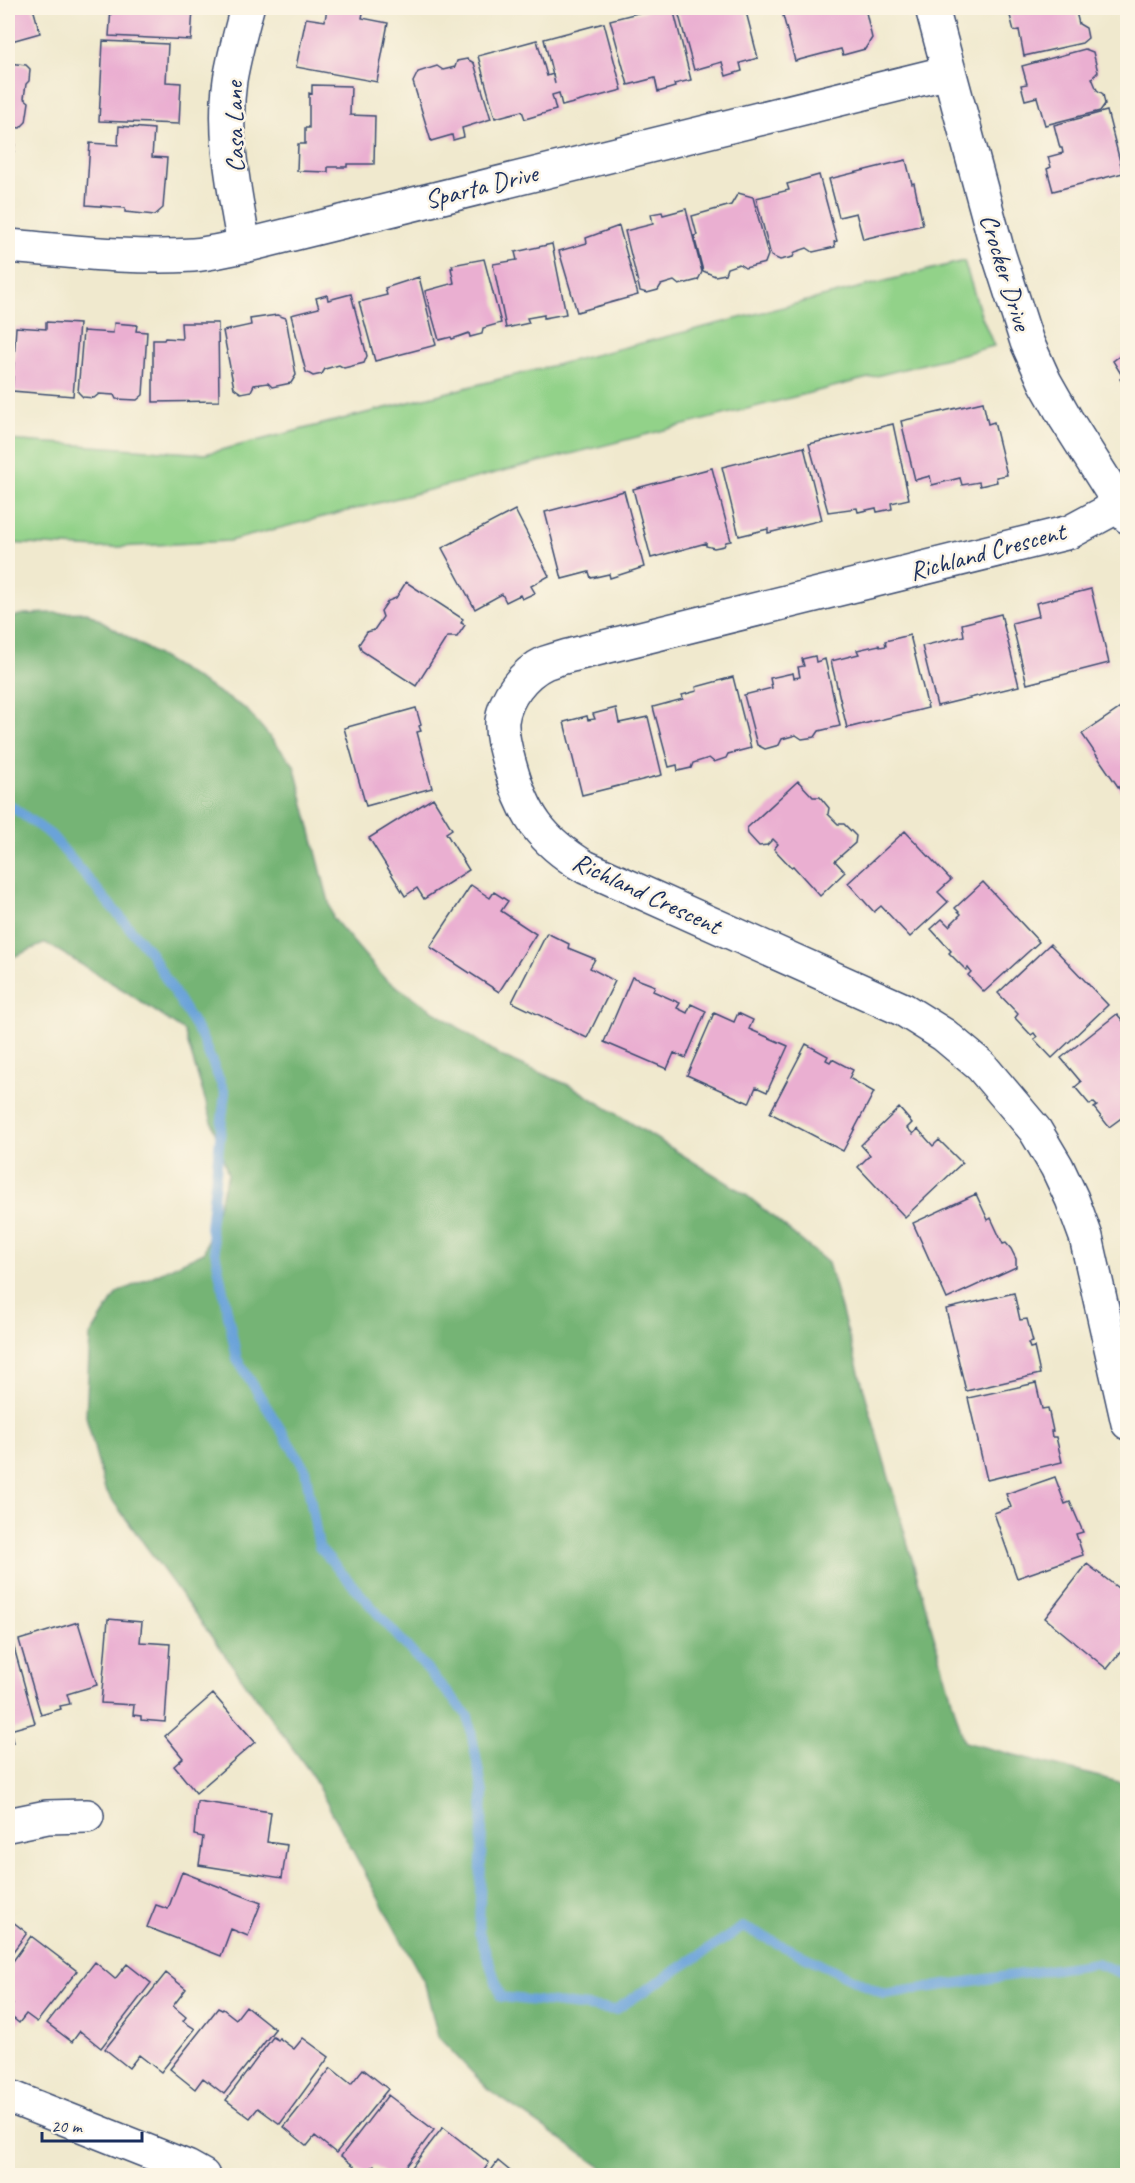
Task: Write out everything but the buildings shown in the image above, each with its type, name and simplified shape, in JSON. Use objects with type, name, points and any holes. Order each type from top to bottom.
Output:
[{"type":"street","name":"Casa Lane","points":[[244,246],[229,153],[228,114],[230,80],[247,8]]},
{"type":"street","name":"Crocker Drive","points":[[932,8],[1001,263],[1027,342],[1055,401],[1124,511]]},
{"type":"street","name":"Sparta Drive","points":[[8,246],[102,254],[195,255],[244,246],[520,176],[949,72]]},
{"type":"street","name":"Richland Crescent","points":[[1124,511],[1070,532],[572,654],[544,664],[516,687],[508,701],[502,721],[504,745],[526,812],[540,831],[561,852],[585,867],[904,1010],[944,1035],[981,1066],[1009,1096],[1035,1130],[1072,1199],[1086,1237],[1128,1423]]},
{"type":"street","points":[[8,1825],[47,1817],[87,1816]]},
{"type":"street","points":[[8,2096],[203,2175]]},
{"type":"green space","points":[[964,261],[981,315],[994,346],[229,541],[100,548],[8,543],[8,440],[205,454]]},
{"type":"green space","points":[[87,612],[246,709],[294,765],[333,918],[384,978],[503,1057],[573,1087],[744,1193],[828,1263],[964,1742],[1127,1784],[1127,2175],[613,2175],[489,2090],[438,2037],[425,1984],[310,1772],[105,1490],[86,1416],[90,1336],[117,1293],[204,1252],[228,1174],[184,1031],[125,991],[46,943],[13,957],[8,965],[8,618],[24,614]]},
{"type":"waterway","points":[[8,804],[51,835],[149,951],[201,1036],[225,1093],[210,1227],[237,1359],[305,1469],[319,1547],[468,1716],[483,1793],[479,1932],[501,1997],[615,2010],[743,1927],[884,1994],[1096,1963],[1128,1976]]}]
